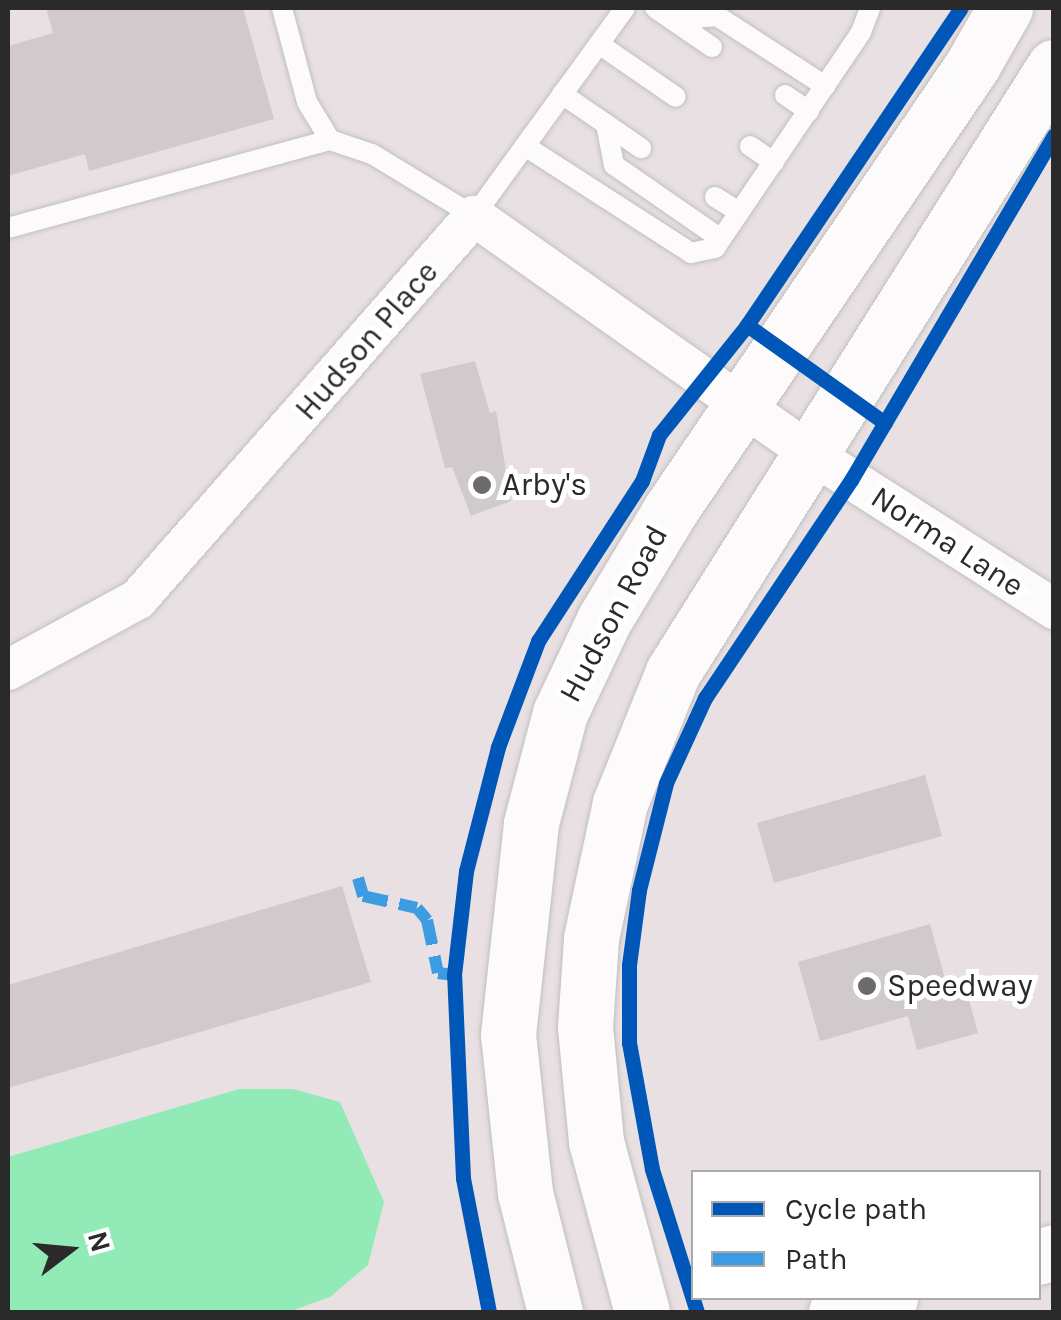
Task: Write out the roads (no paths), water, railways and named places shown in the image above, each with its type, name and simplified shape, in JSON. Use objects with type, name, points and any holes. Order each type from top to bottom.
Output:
[{"type":"street","name":"Hudson Road","points":[[555,1312],[525,1193],[508,1035],[531,823],[560,712],[604,620],[1005,8]]},
{"type":"street","points":[[642,1312],[596,1140],[589,1080],[591,938],[606,856],[674,672],[1054,67]]},
{"type":"street","points":[[474,216],[742,404]]},
{"type":"street","name":"Hudson Place","points":[[8,670],[138,599],[474,216]]},
{"type":"street","name":"Norma Lane","points":[[742,404],[1054,609]]},
{"type":"street","points":[[836,1312],[882,1300]]},
{"type":"lane","points":[[282,8],[307,102],[330,140]]},
{"type":"lane","points":[[8,228],[330,140],[372,154],[474,216],[625,8]]},
{"type":"lane","points":[[655,8],[712,47]]},
{"type":"lane","points":[[525,146],[691,253],[715,248],[826,86],[870,8]]},
{"type":"lane","points":[[673,20],[717,16],[826,86]]},
{"type":"lane","points":[[599,44],[676,97]]},
{"type":"lane","points":[[562,94],[642,148]]},
{"type":"lane","points":[[785,96],[809,111]]},
{"type":"lane","points":[[606,124],[614,165],[721,239]]},
{"type":"lane","points":[[750,146],[774,162]]},
{"type":"lane","points":[[715,197],[739,212]]},
{"type":"place","name":"Arby's","points":[[482,485]]},
{"type":"place","name":"Speedway","points":[[867,986]]}]
